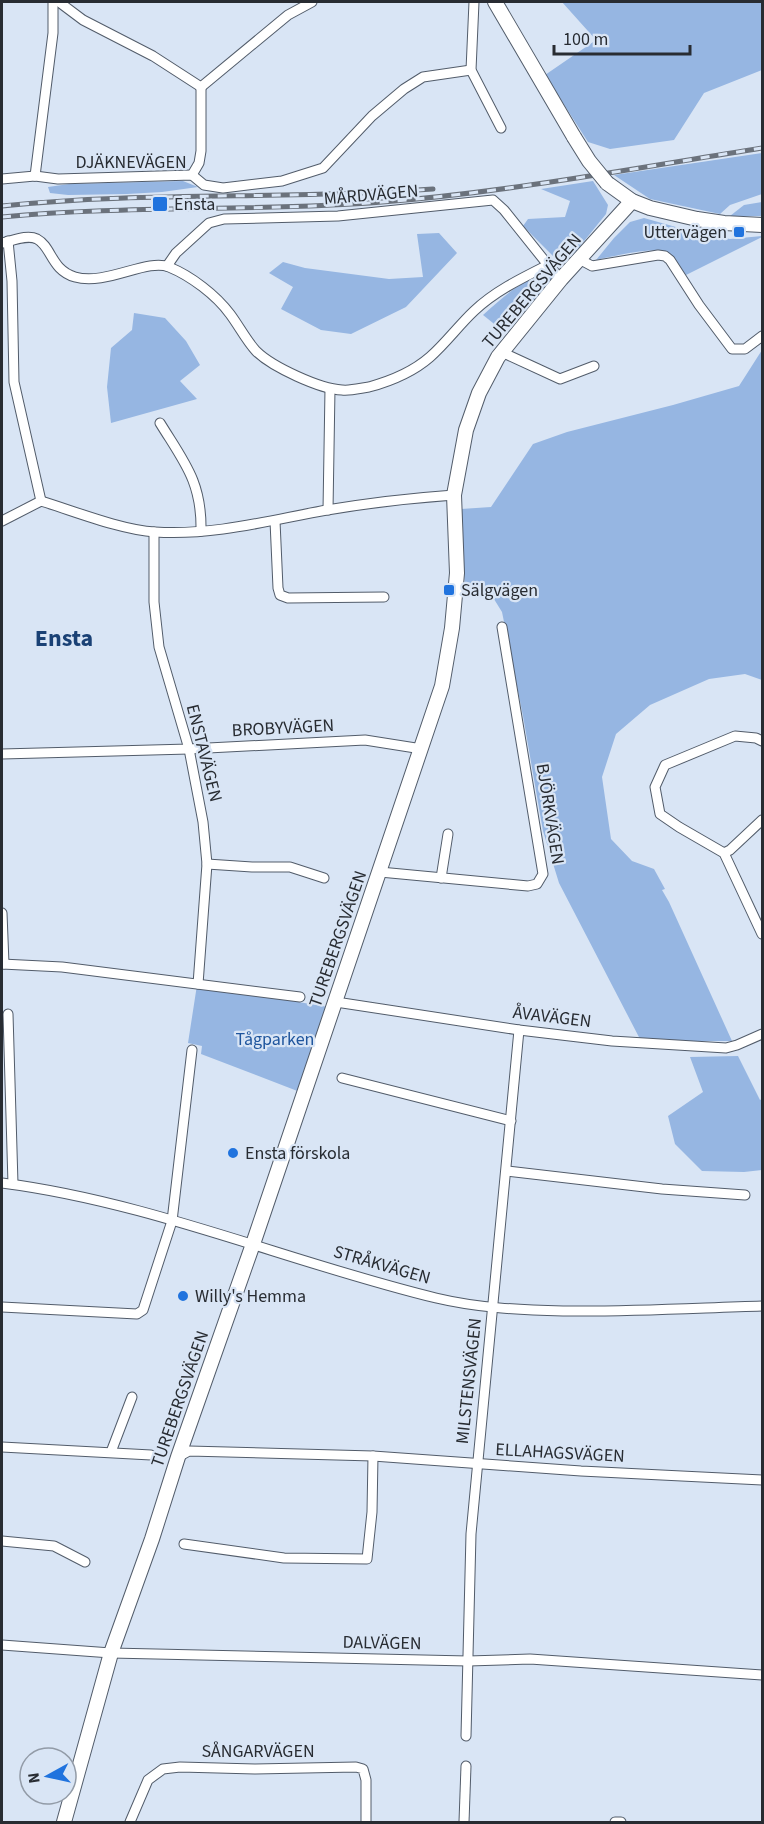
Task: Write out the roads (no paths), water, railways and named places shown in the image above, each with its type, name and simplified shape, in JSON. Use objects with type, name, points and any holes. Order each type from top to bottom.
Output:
[{"type":"street","points":[[35,176],[53,33],[53,2]]},
{"type":"street","points":[[59,2],[83,20],[153,56],[201,87]]},
{"type":"street","points":[[201,87],[288,15],[312,2]]},
{"type":"street","points":[[474,2],[471,70],[501,128]]},
{"type":"street","points":[[495,2],[574,137],[589,161],[607,183],[632,201],[650,208],[697,219],[762,225]]},
{"type":"street","name":"DJÄKNEVÄGEN","points":[[2,179],[35,176],[58,179],[192,175],[204,185],[224,188],[282,181],[323,168],[372,116],[404,89],[423,77],[471,70]]},
{"type":"street","points":[[192,175],[199,163],[201,151],[201,87]]},
{"type":"street","name":"MÅRDVÄGEN","points":[[167,266],[176,253],[209,224],[224,219],[338,216],[493,200],[504,210],[561,279]]},
{"type":"street","name":"TUREBERGSVÄGEN","points":[[64,1822],[111,1653],[336,1002],[442,686],[452,628],[457,573],[454,495],[466,429],[479,393],[498,357],[561,279],[632,201]]},
{"type":"street","points":[[41,501],[14,382],[12,281],[5,242],[24,238],[37,239],[65,273],[84,279],[100,279],[154,265],[167,266],[193,281],[217,300],[259,353],[289,372],[330,389],[344,391],[370,386],[416,368],[483,304],[503,289],[548,265]]},
{"type":"street","points":[[579,259],[592,266],[658,255],[664,256],[670,260],[699,305],[732,349],[745,349],[762,336]]},
{"type":"street","points":[[504,351],[560,379],[594,366]]},
{"type":"street","points":[[328,510],[330,389]]},
{"type":"street","points":[[160,423],[196,484],[202,512],[201,531]]},
{"type":"street","points":[[2,521],[41,501],[124,526],[154,532],[201,531],[275,521],[328,510],[454,495]]},
{"type":"street","points":[[275,521],[280,595],[288,598],[384,597]]},
{"type":"street","name":"ENSTAVÄGEN","points":[[154,532],[154,602],[159,647],[189,749],[203,822],[207,864],[198,984]]},
{"type":"street","name":"BJÖRKVÄGEN","points":[[380,872],[528,886],[537,884],[543,874],[502,627]]},
{"type":"street","points":[[762,741],[756,738],[735,736],[665,765],[655,787],[660,814],[724,853],[762,934]]},
{"type":"street","name":"BROBYVÄGEN","points":[[2,753],[189,749],[365,740],[422,749]]},
{"type":"street","points":[[724,853],[762,820]]},
{"type":"street","points":[[441,878],[448,834]]},
{"type":"street","points":[[207,864],[290,867],[324,878]]},
{"type":"street","points":[[2,913],[3,964],[62,967],[300,997]]},
{"type":"street","name":"ÅVAVÄGEN","points":[[336,1002],[519,1030],[612,1041],[726,1048],[762,1034]]},
{"type":"street","points":[[8,1014],[14,1185]]},
{"type":"street","name":"MILSTENSVÄGEN","points":[[466,1736],[471,1534],[519,1030]]},
{"type":"street","points":[[2,1307],[137,1314],[143,1310],[172,1221],[192,1050]]},
{"type":"street","points":[[342,1078],[512,1121]]},
{"type":"street","points":[[507,1171],[640,1187],[745,1195]]},
{"type":"street","name":"STRÅKVÄGEN","points":[[2,1183],[72,1194],[126,1207],[437,1298],[494,1308],[617,1311],[762,1306]]},
{"type":"street","points":[[111,1452],[132,1397]]},
{"type":"street","points":[[2,1447],[151,1455]]},
{"type":"street","name":"ELLAHAGSVÄGEN","points":[[178,1457],[189,1450],[373,1456],[477,1465],[762,1480]]},
{"type":"street","points":[[184,1544],[284,1558],[367,1559],[372,1512],[373,1456]]},
{"type":"street","points":[[2,1541],[54,1546],[85,1562]]},
{"type":"street","name":"DALVÄGEN","points":[[2,1645],[111,1653],[468,1661],[531,1659],[762,1675]]},
{"type":"street","points":[[464,1822],[466,1766]]},
{"type":"street","name":"SÅNGARVÄGEN","points":[[130,1822],[148,1780],[163,1769],[180,1767],[255,1769],[356,1767],[363,1769],[366,1780],[366,1822]]},
{"type":"street","points":[[615,1822],[621,1822]]},
{"type":"railway","points":[[2,217],[97,211],[334,205],[430,198],[525,186],[762,148]]},
{"type":"railway","points":[[2,206],[56,201],[433,189]]},
{"type":"place","name":"Ensta","points":[[160,204]]},
{"type":"place","name":"Uttervägen","points":[[739,232]]},
{"type":"place","name":"Sälgvägen","points":[[449,590]]},
{"type":"place","name":"Ensta förskola","points":[[233,1153]]},
{"type":"place","name":"Willy's Hemma","points":[[183,1296]]},
{"type":"district","name":"Ensta","points":[[64,638]]},
{"type":"park label","name":"Tågparken","points":[[275,1039]]}]
